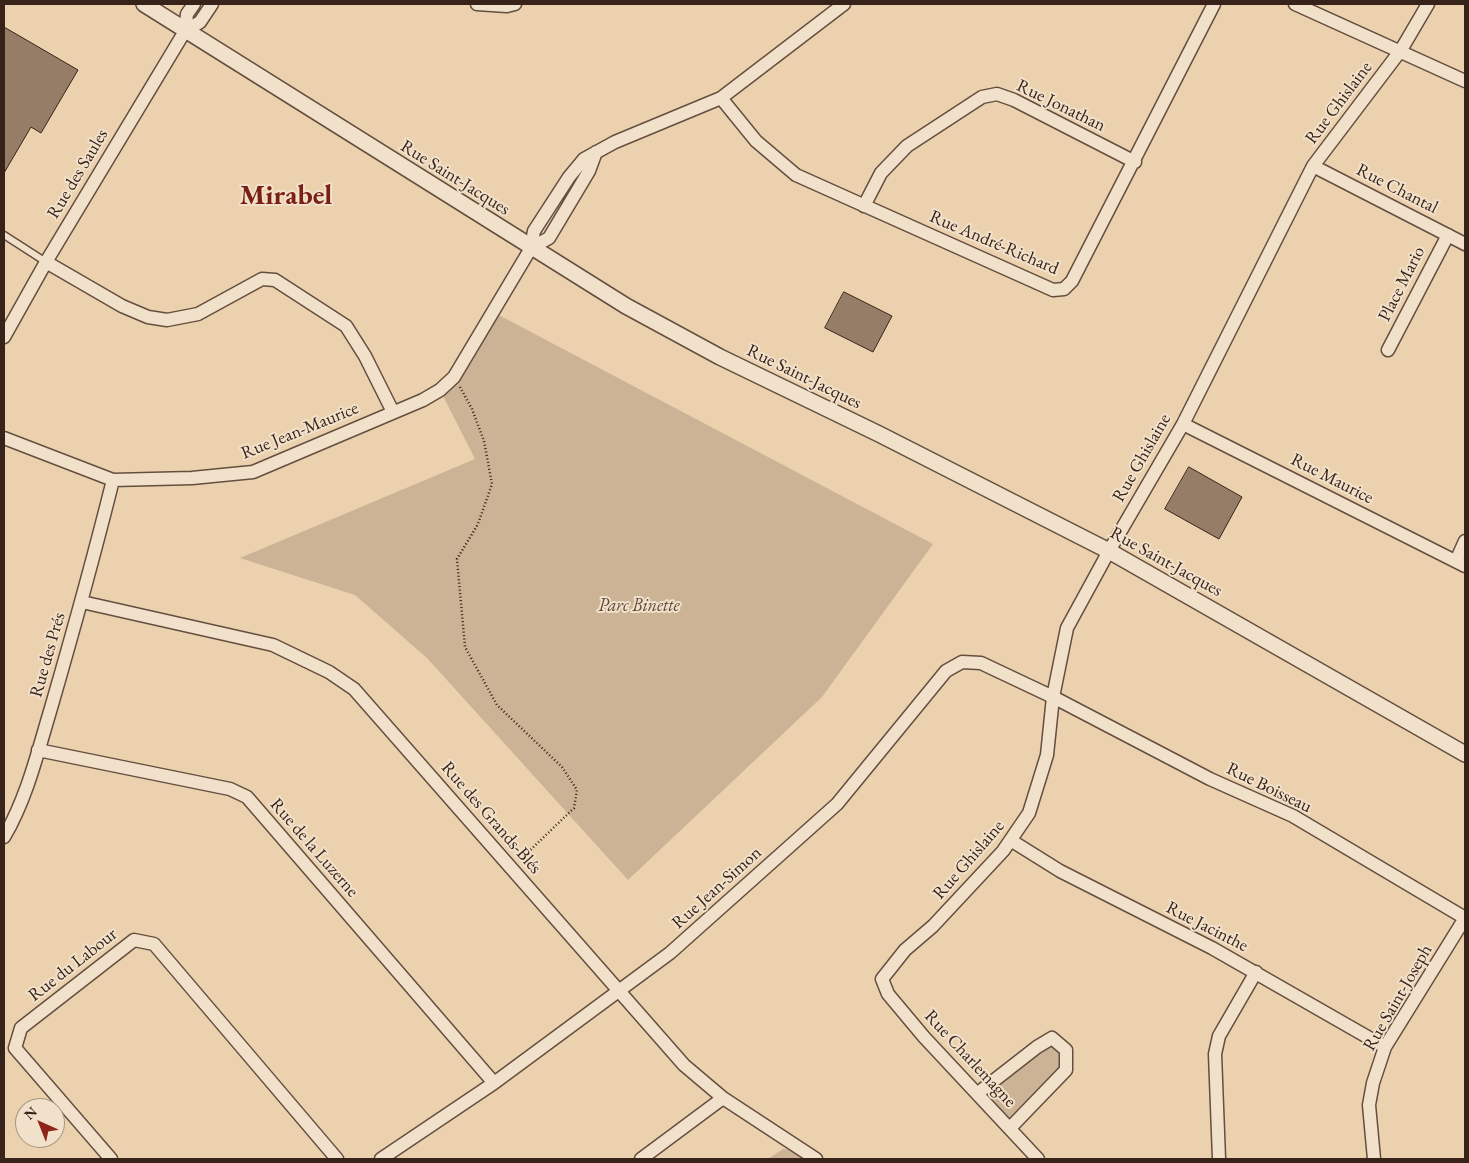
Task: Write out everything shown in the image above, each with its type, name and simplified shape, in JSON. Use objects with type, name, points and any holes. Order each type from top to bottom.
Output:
[{"type":"street","name":"Rue Saint-Jacques","points":[[144,4],[626,306],[720,357],[879,434],[1108,551],[1465,754]]},
{"type":"street","name":"Rue des Saules","points":[[186,31],[187,14],[194,4]]},
{"type":"street","name":"Rue des Saules","points":[[4,337],[46,262],[186,31],[200,22],[212,4]]},
{"type":"street","points":[[477,4],[507,6],[515,4]]},
{"type":"street","name":"Rue Jean-Maurice","points":[[4,438],[113,480],[192,478],[253,472],[440,390],[454,377],[531,248],[549,238],[589,171],[596,152],[615,142],[721,98],[844,4]]},
{"type":"street","name":"Rue André-Richard","points":[[721,98],[756,141],[796,174],[1053,290],[1064,289],[1072,281],[1135,162],[1214,4]]},
{"type":"street","points":[[1295,4],[1401,50],[1465,81]]},
{"type":"street","name":"Rue Ghislaine","points":[[882,979],[905,950],[934,926],[1012,841],[1029,813],[1047,755],[1052,697],[1067,628],[1108,551],[1183,424],[1312,166],[1401,50],[1428,4]]},
{"type":"street","name":"Rue Jonathan","points":[[864,206],[881,173],[907,146],[982,97],[997,94],[1014,100],[1135,162]]},
{"type":"street","name":"Rue Chantal","points":[[1312,166],[1465,244]]},
{"type":"street","name":"Place Mario","points":[[1388,350],[1448,235]]},
{"type":"street","points":[[46,262],[122,306],[148,317],[167,320],[198,314],[262,279],[275,280],[346,326],[365,356],[393,412]]},
{"type":"street","name":"Rue Maurice","points":[[1183,424],[1460,563]]},
{"type":"street","name":"Rue des Prés","points":[[4,837],[15,818],[38,750],[82,602],[113,480]]},
{"type":"street","points":[[1460,563],[1465,541]]},
{"type":"street","name":"Rue des Grands-Blés","points":[[82,602],[273,645],[329,672],[354,689],[617,992],[684,1065],[723,1098],[816,1159]]},
{"type":"street","name":"Rue Jean-Simon","points":[[381,1159],[494,1083],[670,953],[837,804],[946,671],[962,662],[981,663],[1052,697]]},
{"type":"street","name":"Rue Boisseau","points":[[1052,697],[1210,779],[1293,816],[1465,918]]},
{"type":"street","name":"Rue de la Luzerne","points":[[38,750],[230,790],[247,797],[494,1083]]},
{"type":"street","name":"Rue Jacinthe","points":[[1012,841],[1060,871],[1256,972],[1385,1047]]},
{"type":"street","name":"Rue Saint-Joseph","points":[[1374,1159],[1369,1105],[1373,1083],[1385,1047],[1465,918]]},
{"type":"street","name":"Rue du Labour","points":[[111,1159],[15,1048],[21,1028],[134,940],[154,944],[337,1159]]},
{"type":"street","points":[[1218,1159],[1215,1054],[1219,1036],[1256,972]]},
{"type":"street","name":"Rue Charlemagne","points":[[882,979],[888,994],[924,1037],[1038,1159]]},
{"type":"street","points":[[978,1093],[1036,1046],[1052,1038],[1066,1050],[1066,1070],[1010,1128]]},
{"type":"street","points":[[641,1159],[723,1098]]},
{"type":"lane","points":[[4,234],[46,262]]},
{"type":"path","points":[[454,377],[472,408],[481,433],[492,484],[478,524],[457,559],[465,647],[497,705],[562,767],[577,790],[574,808],[512,869]]},
{"type":"green space","name":"Parc Binette","points":[[493,312],[933,544],[822,697],[628,880],[427,658],[355,595],[240,558],[475,459],[440,390]]},
{"type":"green space","points":[[1052,1038],[1066,1050],[1066,1070],[1010,1128],[978,1093]]},
{"type":"green space","points":[[783,1149],[806,1151],[810,1159],[768,1159]]},
{"type":"building","points":[[4,27],[78,70],[41,133],[31,127],[4,173]]},
{"type":"building","points":[[844,292],[892,316],[873,352],[825,328]]},
{"type":"building","points":[[1189,467],[1242,497],[1219,539],[1165,509]]},
{"type":"district","name":"Mirabel","points":[[286,196]]}]
